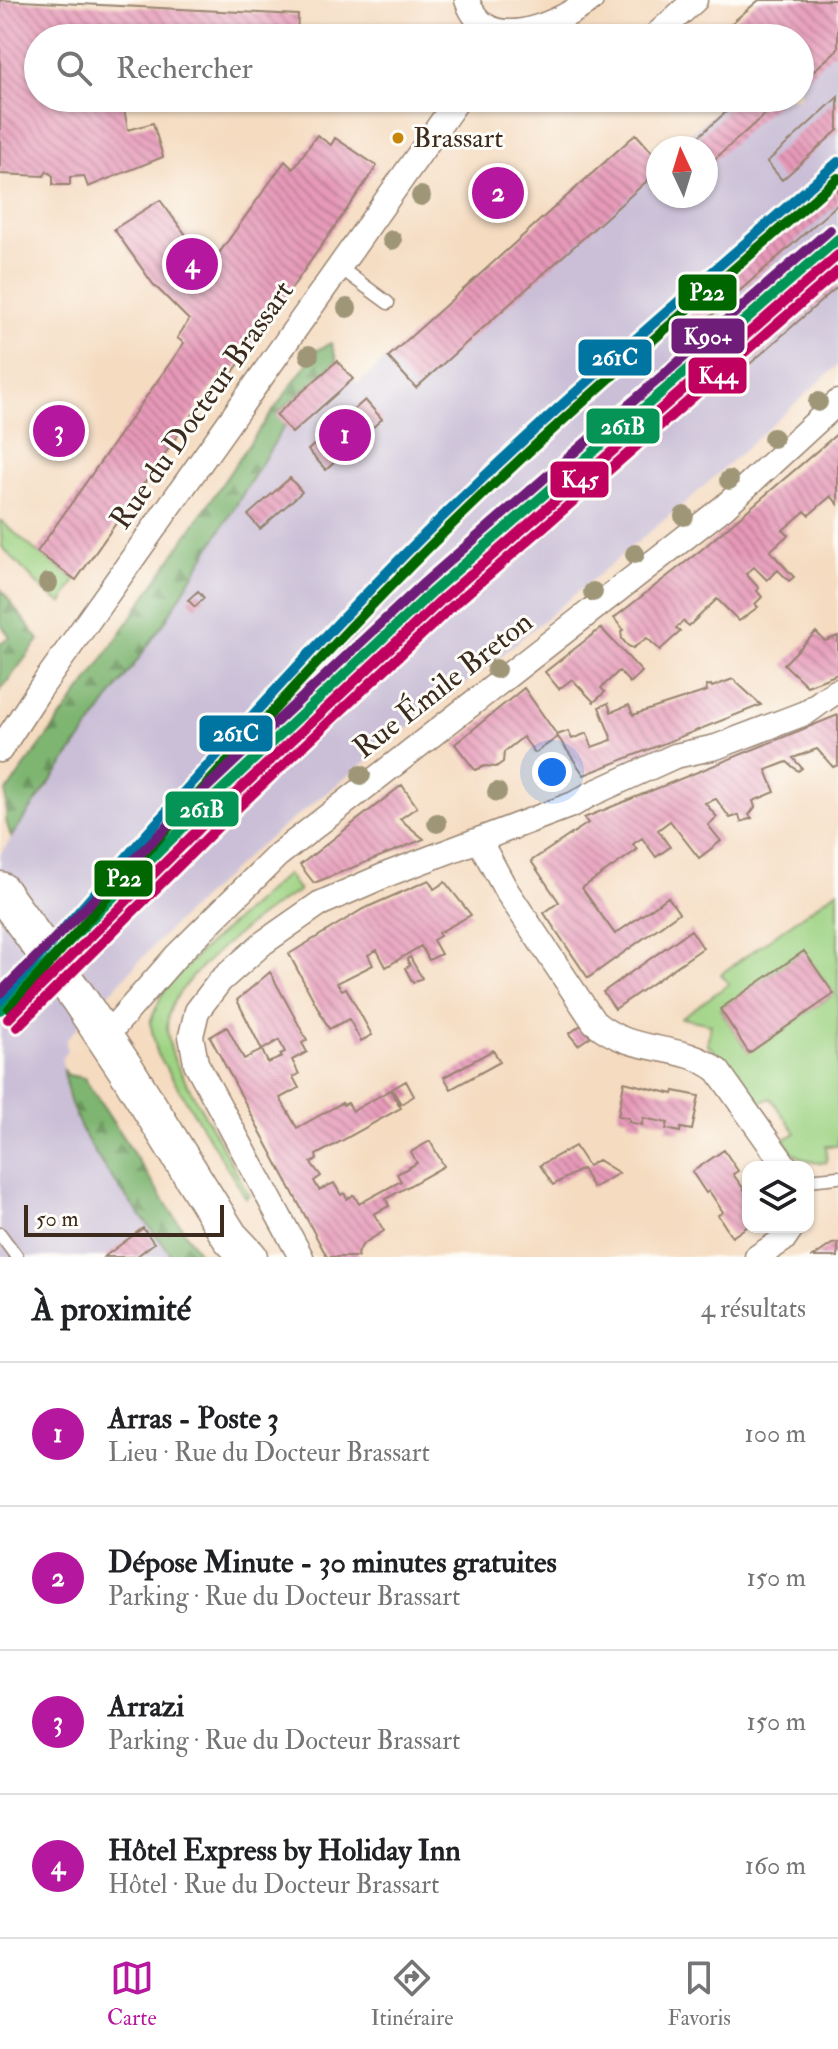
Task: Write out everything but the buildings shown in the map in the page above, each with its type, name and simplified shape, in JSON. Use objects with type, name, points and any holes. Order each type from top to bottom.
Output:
[{"type":"main road","points":[[0,890],[96,1026],[238,1250]]},
{"type":"street","points":[[467,0],[484,24]]},
{"type":"street","points":[[547,24],[591,0]]},
{"type":"street","points":[[668,24],[695,0]]},
{"type":"street","name":"Rue du Docteur Brassart","points":[[0,750],[40,689],[449,112]]},
{"type":"street","name":"Rue Émile Breton","points":[[96,1026],[177,955],[278,855],[724,507],[838,402]]},
{"type":"street","points":[[301,1257],[191,1049],[192,1024],[205,999],[220,981],[297,918],[355,887],[574,804],[675,756],[716,747],[805,713],[818,706],[826,696],[838,691]]},
{"type":"street","points":[[479,840],[506,890],[594,1022],[610,1036],[629,1044],[707,1062],[725,1080],[782,1161]]},
{"type":"street","points":[[757,1257],[783,1240],[788,1233]]},
{"type":"lane","points":[[339,267],[388,303]]},
{"type":"lane","points":[[814,1179],[838,1177]]},
{"type":"lane","points":[[0,1234],[17,1257]]},
{"type":"shaded area","points":[[838,0],[838,365],[693,496],[503,654],[255,849],[171,927],[66,1040],[67,1051],[62,1059],[66,1093],[72,1111],[89,1145],[173,1257],[0,1257],[0,854],[164,623],[285,425],[276,415],[337,361],[358,384],[636,134],[646,145],[646,208],[718,208],[718,136],[687,136],[715,112],[814,112],[814,24],[758,24]]},
{"type":"green space","points":[[331,343],[337,361],[277,414],[285,425],[164,623],[11,837],[6,821],[6,792],[88,681],[249,444],[317,350]]},
{"type":"green space","points":[[0,520],[76,580],[62,603],[45,592],[2,547]]},
{"type":"green space","points":[[0,588],[39,640],[0,691],[0,644],[10,637],[0,623]]},
{"type":"green space","points":[[287,874],[299,891],[265,912],[206,963],[176,998],[167,1025],[175,1062],[249,1195],[246,1198],[157,1053],[150,1022],[163,992],[199,953]]},
{"type":"green space","points":[[838,890],[838,1146],[826,1146],[827,1162],[808,1161],[791,1150],[785,1139],[796,1133],[771,1098],[757,1104],[743,1078],[707,1044],[711,1024],[681,1018],[729,984],[721,974]],"holes":[[[804,952],[834,994],[749,1052],[720,1009]]]},
{"type":"green space","points":[[64,1070],[68,1075],[84,1078],[201,1257],[173,1257],[105,1169],[77,1120],[68,1095]]},
{"type":"transit line","name":"261C","points":[[0,1001],[261,706],[424,535],[576,392],[838,162]]},
{"type":"transit line","name":"P22","points":[[9,1009],[270,714],[433,543],[582,403],[838,178]]},
{"type":"transit line","name":"K90+","points":[[0,993],[205,789],[424,583],[830,230]]},
{"type":"transit line","name":"261B","points":[[0,1010],[213,798],[432,592],[838,239]]},
{"type":"transit line","name":"K45","points":[[8,1019],[221,807],[440,601],[838,255]]},
{"type":"transit line","name":"K44","points":[[17,1027],[230,815],[448,610],[838,271]]},
{"type":"place","name":"Brassart","points":[[398,138]]},
{"type":"place","name":"Dépose Minute - 30 minutes gratuites","points":[[498,193]]},
{"type":"place","name":"Hôtel Express by Holiday Inn","points":[[192,264]]},
{"type":"place","name":"Arrazi","points":[[59,431]]},
{"type":"place","name":"Arras - Poste 3","points":[[345,435]]}]
